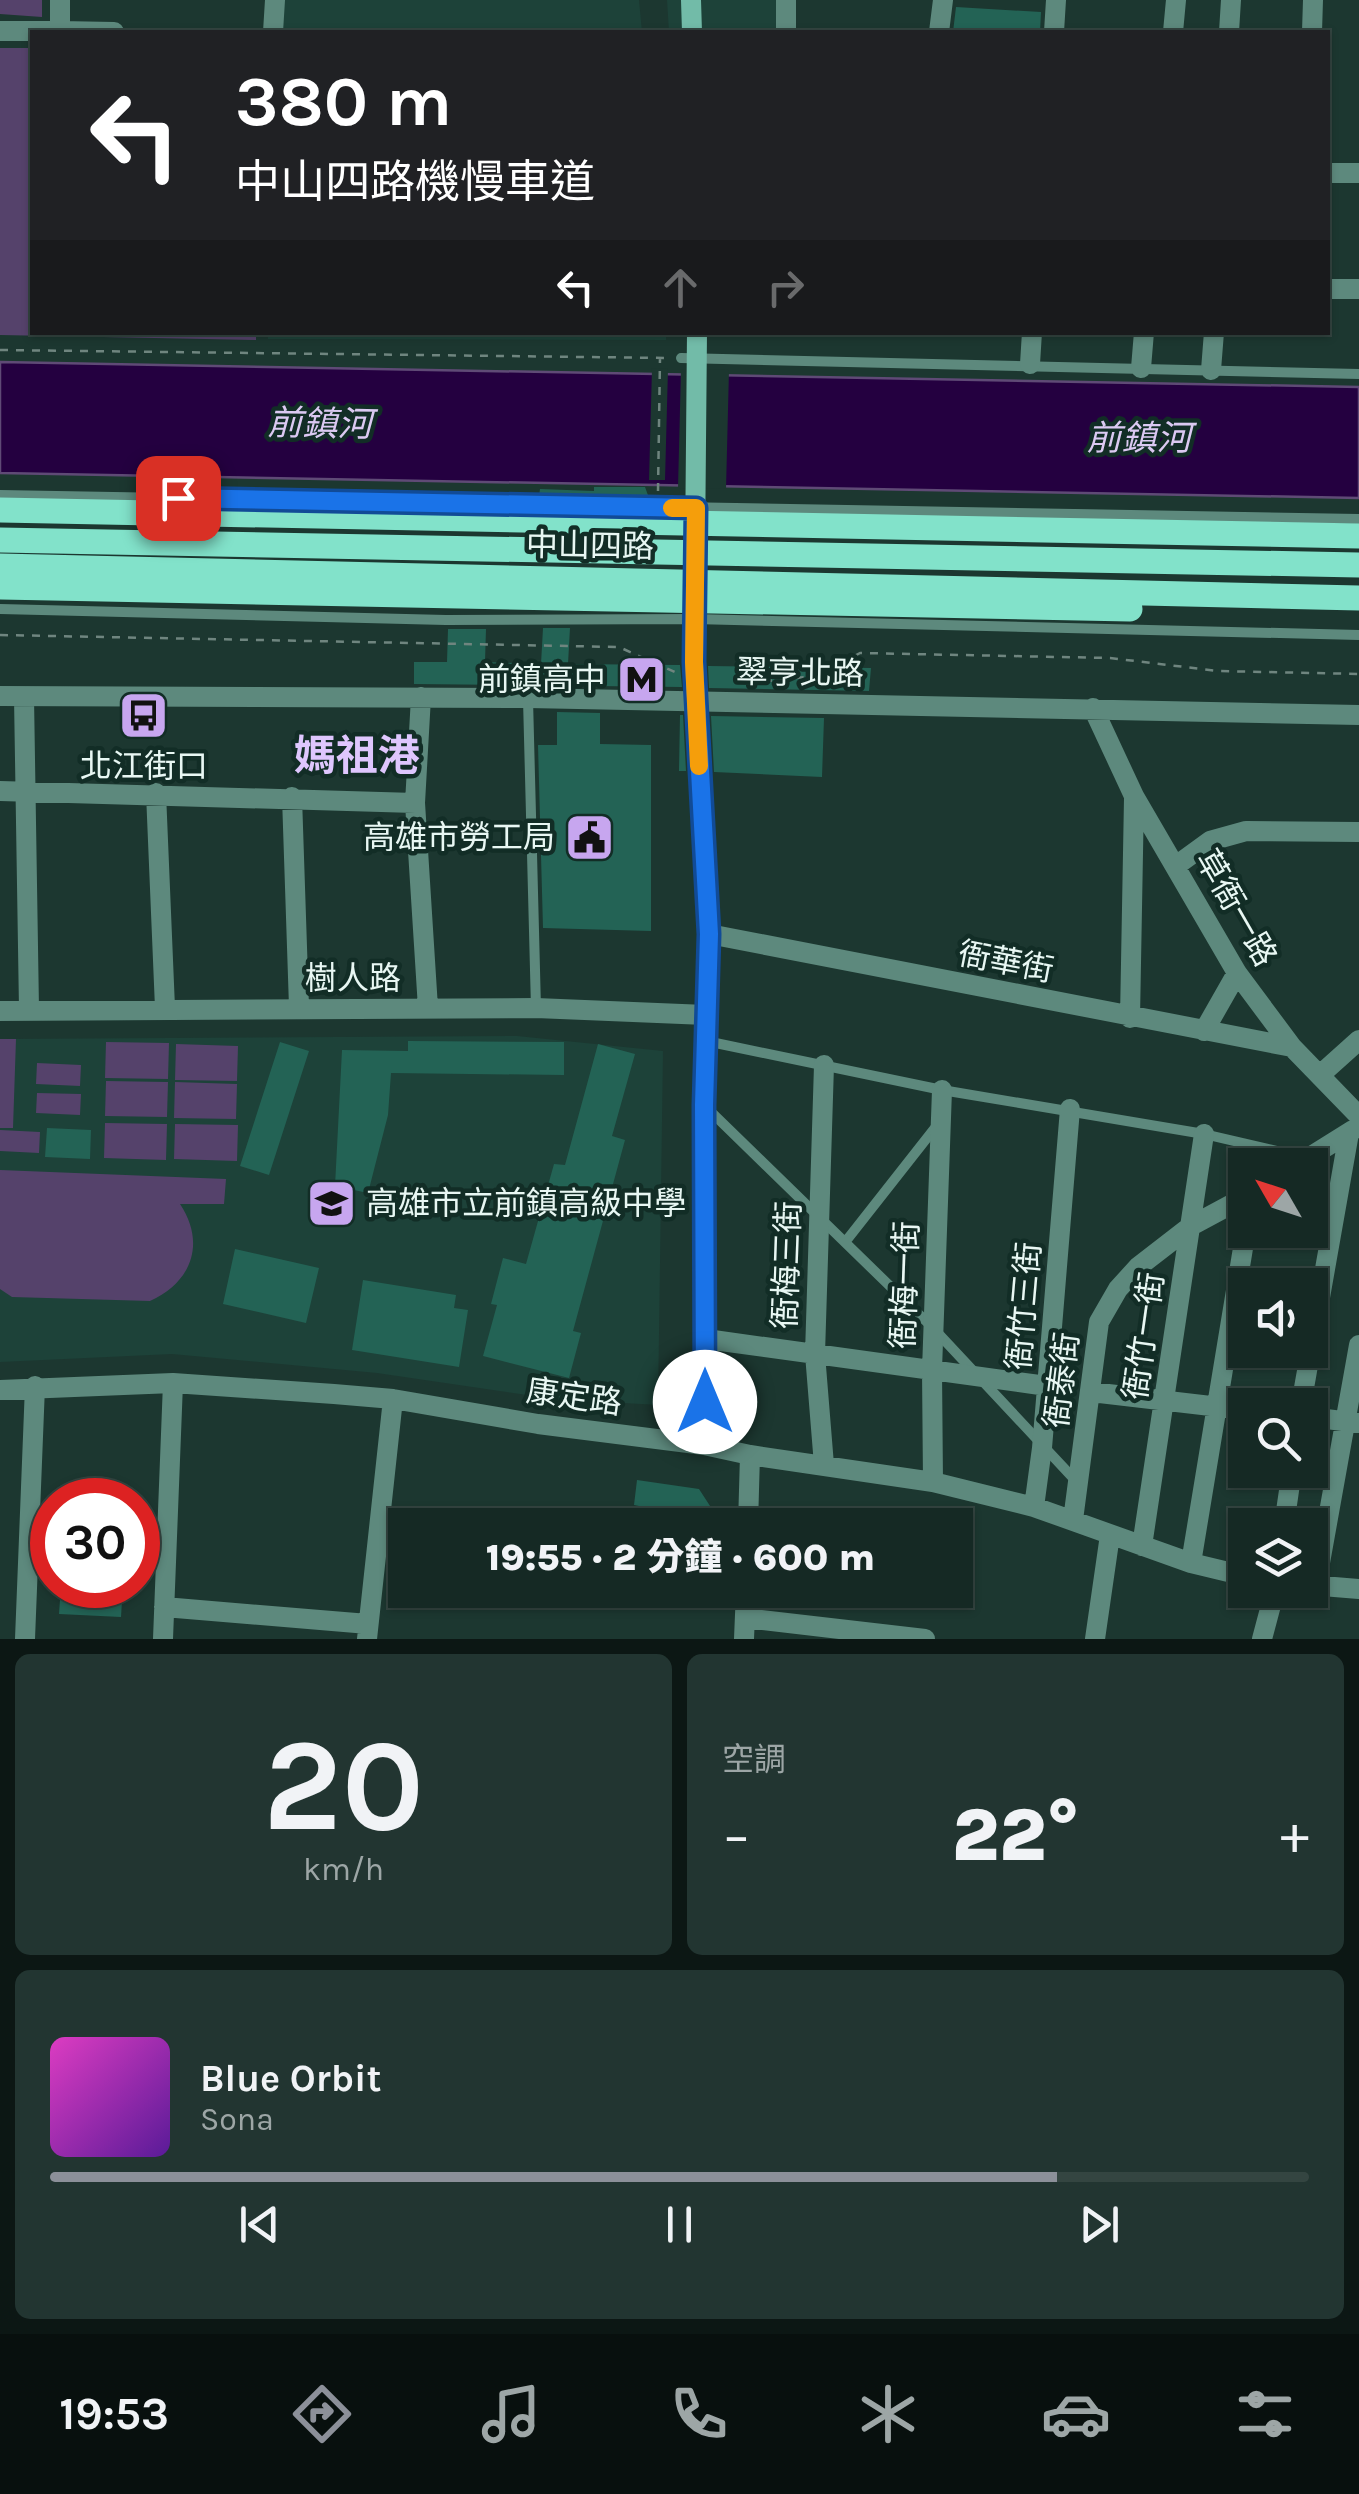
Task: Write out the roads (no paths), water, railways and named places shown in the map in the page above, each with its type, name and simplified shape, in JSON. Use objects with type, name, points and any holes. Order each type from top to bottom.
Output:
[{"type":"main road","points":[[691,0],[692,30]]},
{"type":"main road","points":[[694,662],[696,506],[692,361],[696,335]]},
{"type":"main road","name":"中山四路","points":[[0,510],[696,506],[1359,536]]},
{"type":"main road","name":"中山四路","points":[[0,540],[1359,564]]},
{"type":"main road","name":"中山四路","points":[[0,566],[695,600],[1359,598]]},
{"type":"main road","name":"中山四路","points":[[0,587],[1359,614]]},
{"type":"street","points":[[60,0],[60,30]]},
{"type":"street","points":[[273,30],[274,0]]},
{"type":"street","points":[[786,0],[786,30]]},
{"type":"street","points":[[939,30],[943,0]]},
{"type":"street","points":[[1054,30],[1056,0]]},
{"type":"street","points":[[1172,30],[1176,0]]},
{"type":"street","points":[[1229,30],[1231,0]]},
{"type":"street","points":[[1312,30],[1313,0]]},
{"type":"street","points":[[0,30],[30,31]]},
{"type":"street","points":[[1330,173],[1359,173]]},
{"type":"street","points":[[1330,289],[1359,289]]},
{"type":"street","points":[[1030,364],[1032,335]]},
{"type":"street","points":[[1141,368],[1144,335]]},
{"type":"street","points":[[1211,370],[1214,335]]},
{"type":"street","points":[[694,662],[709,934],[704,1105],[704,1445]]},
{"type":"street","name":"翠亨北路","points":[[0,696],[528,698],[1359,715]]},
{"type":"street","points":[[24,697],[29,1009]]},
{"type":"street","points":[[421,697],[414,803],[428,1008]]},
{"type":"street","name":"草衙一路","points":[[1093,708],[1134,796],[1237,974],[1356,1125]]},
{"type":"street","points":[[0,791],[414,803]]},
{"type":"street","points":[[156,793],[165,1008]]},
{"type":"street","points":[[1130,1018],[1134,796]]},
{"type":"street","points":[[292,798],[299,1008]]},
{"type":"street","points":[[1177,866],[1210,840],[1246,831],[1359,832]]},
{"type":"street","name":"衙華街","points":[[709,934],[1292,1047]]},
{"type":"street","points":[[1204,1031],[1237,974]]},
{"type":"street","name":"樹人路","points":[[0,1011],[536,1008],[706,1015]]},
{"type":"street","points":[[1359,1020],[1359,1031]]},
{"type":"street","points":[[1320,1075],[1359,1040]]},
{"type":"street","name":"衙梅三街","points":[[824,1066],[815,1354],[824,1465]]},
{"type":"street","name":"衙梅一街","points":[[933,1482],[932,1370],[942,1090]]},
{"type":"street","name":"衙竹三街","points":[[1034,1507],[1048,1386],[1070,1110]]},
{"type":"street","points":[[1322,1148],[1356,1125]]},
{"type":"street","points":[[1304,1388],[1356,1125]]},
{"type":"street","name":"衙竹一街","points":[[1142,1546],[1204,1134]]},
{"type":"street","name":"衙泰街","points":[[1073,1520],[1099,1322],[1118,1288],[1138,1267],[1190,1226],[1228,1206]]},
{"type":"street","points":[[1191,1563],[1243,1248]]},
{"type":"street","points":[[706,1339],[1048,1386]]},
{"type":"street","points":[[1328,1523],[1352,1423],[1359,1345]]},
{"type":"street","points":[[162,1639],[173,1384]]},
{"type":"street","name":"康定路","points":[[0,1390],[173,1384],[393,1399],[538,1424],[704,1445],[933,1482],[1034,1507],[1191,1563],[1228,1572]]},
{"type":"street","points":[[25,1639],[35,1386]]},
{"type":"street","points":[[1091,1392],[1228,1408]]},
{"type":"street","points":[[164,1607],[368,1632],[393,1399]]},
{"type":"street","points":[[748,1508],[750,1455]]},
{"type":"street","points":[[1095,1639],[1110,1535]]},
{"type":"street","points":[[1328,1586],[1359,1589]]},
{"type":"street","points":[[1262,1639],[1270,1608]]},
{"type":"street","points":[[745,1629],[926,1639]]},
{"type":"lane","points":[[692,361],[1030,364],[1359,374]]},
{"type":"lane","points":[[0,495],[1359,519]]},
{"type":"lane","points":[[0,609],[446,620],[695,600],[1359,635]]},
{"type":"lane","points":[[528,698],[536,1008]]},
{"type":"lane","points":[[706,1041],[942,1090],[1204,1134],[1255,1148]]},
{"type":"lane","points":[[704,1105],[934,1329],[1079,1484]]},
{"type":"lane","points":[[846,1241],[941,1120]]},
{"type":"water","name":"前鎮河","points":[[0,362],[1359,387],[1359,498],[0,473]]},
{"type":"place","name":"前鎮高中","points":[[641,679]]},
{"type":"place","name":"北江街口","points":[[144,716]]},
{"type":"place","name":"高雄市勞工局","points":[[590,837]]},
{"type":"place","name":"高雄市立前鎮高級中學","points":[[331,1203]]},
{"type":"district","name":"媽祖港","points":[[357,756]]}]
